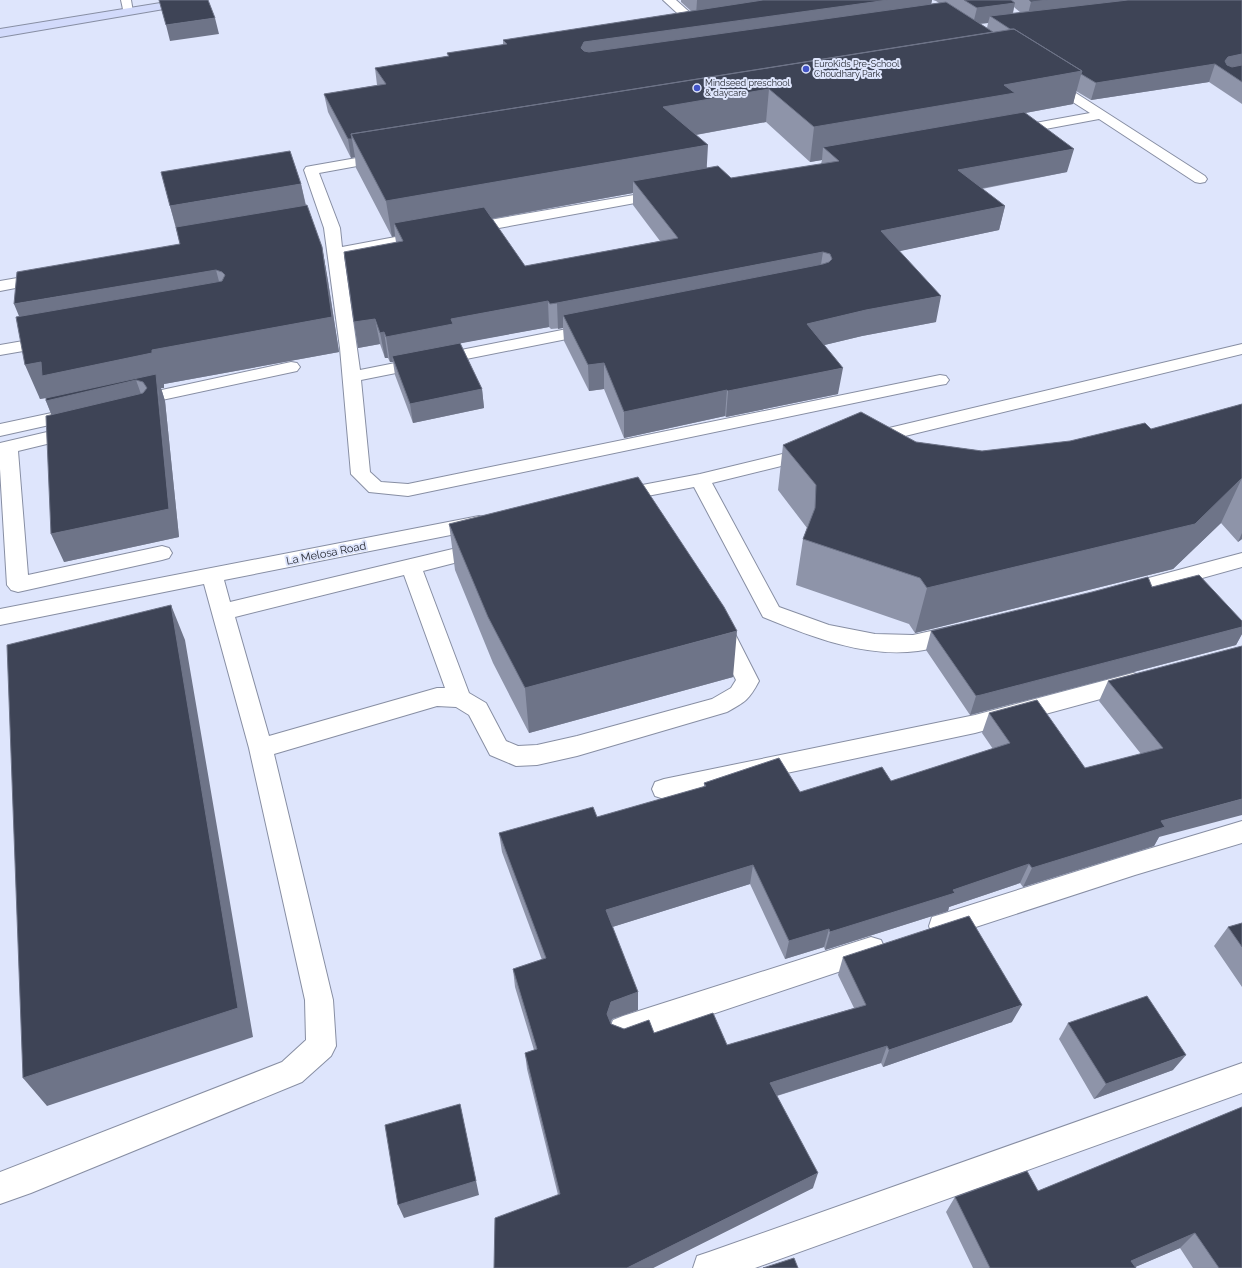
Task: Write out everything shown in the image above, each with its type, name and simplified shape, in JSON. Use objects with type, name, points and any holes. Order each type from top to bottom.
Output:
[{"type":"street","points":[[0,33],[199,0]]},
{"type":"street","points":[[669,0],[693,22],[721,18]]},
{"type":"street","points":[[1043,77],[1200,179]]},
{"type":"street","points":[[1001,134],[1102,115]]},
{"type":"street","points":[[397,155],[310,170],[324,230],[335,253],[352,377],[361,474],[376,488],[408,490],[940,380]]},
{"type":"street","points":[[451,232],[675,192]]},
{"type":"street","points":[[335,253],[436,235]]},
{"type":"street","points":[[0,286],[62,275]]},
{"type":"street","points":[[352,377],[608,326]]},
{"type":"street","points":[[0,350],[70,338]]},
{"type":"street","points":[[855,442],[1242,349]]},
{"type":"street","points":[[115,405],[291,367]]},
{"type":"street","points":[[92,419],[3,442],[18,585],[162,553]]},
{"type":"street","points":[[598,500],[700,480],[824,450]]},
{"type":"street","points":[[700,480],[771,612],[824,633],[866,642],[914,643],[976,628]]},
{"type":"street","name":"La Melosa Road","points":[[0,617],[498,519]]},
{"type":"street","points":[[223,612],[503,544]]},
{"type":"street","points":[[1107,596],[1242,560]]},
{"type":"street","points":[[411,567],[460,698]]},
{"type":"street","points":[[0,1188],[32,1177],[292,1072],[321,1046],[319,1000],[262,748],[212,576]]},
{"type":"street","points":[[262,748],[437,697],[460,698],[478,708],[498,748],[516,756],[537,755],[577,746],[719,706],[739,694],[748,681],[711,610]]},
{"type":"street","points":[[664,789],[975,724],[1150,678]]},
{"type":"street","points":[[623,1030],[1134,864],[1242,832]]},
{"type":"street","points":[[709,1268],[1242,1078]]},
{"type":"lane","points":[[126,0],[128,12]]},
{"type":"building","points":[[159,0],[208,0],[215,18],[166,25]]},
{"type":"building","points":[[763,0],[888,0],[584,42],[581,48],[584,51],[589,52],[946,2],[993,32],[351,134],[352,139],[348,139],[324,94],[386,84],[375,68],[449,56],[447,53],[507,44],[503,40]]},
{"type":"building","points":[[964,0],[1011,0],[1015,3],[977,8]]},
{"type":"building","points":[[1029,0],[1048,0],[1031,2]]},
{"type":"building","points":[[1128,0],[1242,0],[1242,54],[1228,57],[1225,61],[1227,65],[1232,67],[1242,65],[1242,82],[1215,64],[1096,83],[1081,74],[1082,71],[990,16]]},
{"type":"building","points":[[1014,29],[1082,71],[1004,85],[1015,93],[814,127],[769,89],[663,107],[708,145],[386,201],[351,134]]},
{"type":"building","points":[[1024,112],[1074,149],[958,170],[1005,206],[881,231],[941,296],[866,310],[807,324],[843,368],[727,390],[624,412],[604,363],[588,365],[563,315],[823,264],[832,259],[830,254],[823,252],[557,303],[550,304],[548,301],[451,319],[453,324],[386,337],[384,332],[380,333],[375,319],[354,322],[344,252],[403,241],[394,223],[484,207],[525,266],[678,238],[633,181],[718,166],[731,178],[839,161],[823,147]]},
{"type":"building","points":[[290,151],[301,184],[170,206],[161,172]]},
{"type":"building","points":[[307,205],[322,247],[332,317],[152,350],[152,353],[42,376],[41,362],[25,365],[16,317],[222,281],[225,275],[216,270],[14,304],[17,272],[180,244],[176,227]]},
{"type":"building","points":[[460,343],[482,389],[410,404],[392,356]]},
{"type":"building","points":[[156,374],[169,509],[51,534],[46,416],[143,393],[147,388],[143,382],[136,380],[46,401],[46,398]]},
{"type":"building","points":[[1242,404],[1242,478],[1195,524],[927,588],[920,578],[803,539],[815,508],[816,485],[783,445],[861,412],[916,442],[982,451],[1070,441],[1145,423],[1151,429]]},
{"type":"building","points":[[638,477],[724,607],[737,631],[525,688],[488,617],[449,524]]},
{"type":"building","points":[[1199,575],[1242,621],[1242,627],[981,695],[976,696],[931,631],[1148,577],[1152,587]]},
{"type":"building","points":[[171,605],[238,1008],[23,1078],[7,645]]},
{"type":"building","points":[[1242,646],[1242,799],[1161,821],[1165,827],[1032,868],[1029,864],[953,890],[955,893],[830,932],[829,929],[789,941],[753,865],[606,910],[638,992],[611,1002],[607,1014],[611,1024],[624,1029],[649,1020],[654,1033],[713,1013],[727,1045],[866,1005],[843,957],[969,916],[1022,1005],[889,1050],[887,1046],[770,1083],[818,1173],[627,1268],[494,1268],[495,1218],[560,1194],[525,1053],[537,1049],[513,969],[546,958],[499,833],[593,807],[597,817],[706,786],[704,783],[779,758],[800,792],[882,767],[891,781],[1010,743],[989,713],[1037,700],[1085,768],[1163,748],[1108,681]]},
{"type":"building","points":[[1242,923],[1242,947],[1228,927]]},
{"type":"building","points":[[1147,996],[1186,1055],[1106,1084],[1068,1023]]},
{"type":"building","points":[[460,1104],[476,1181],[398,1205],[385,1125]]},
{"type":"building","points":[[1242,1107],[1242,1268],[1219,1268],[1195,1233],[1131,1261],[1136,1268],[990,1268],[955,1197],[1027,1171],[1038,1191]]},
{"type":"building","points":[[794,1258],[798,1268],[763,1268]]},
{"type":"place","name":"EuroKids Pre-School Choudhary Park","points":[[806,69]]},
{"type":"place","name":"Mindseed preschool & daycare","points":[[697,88]]}]
